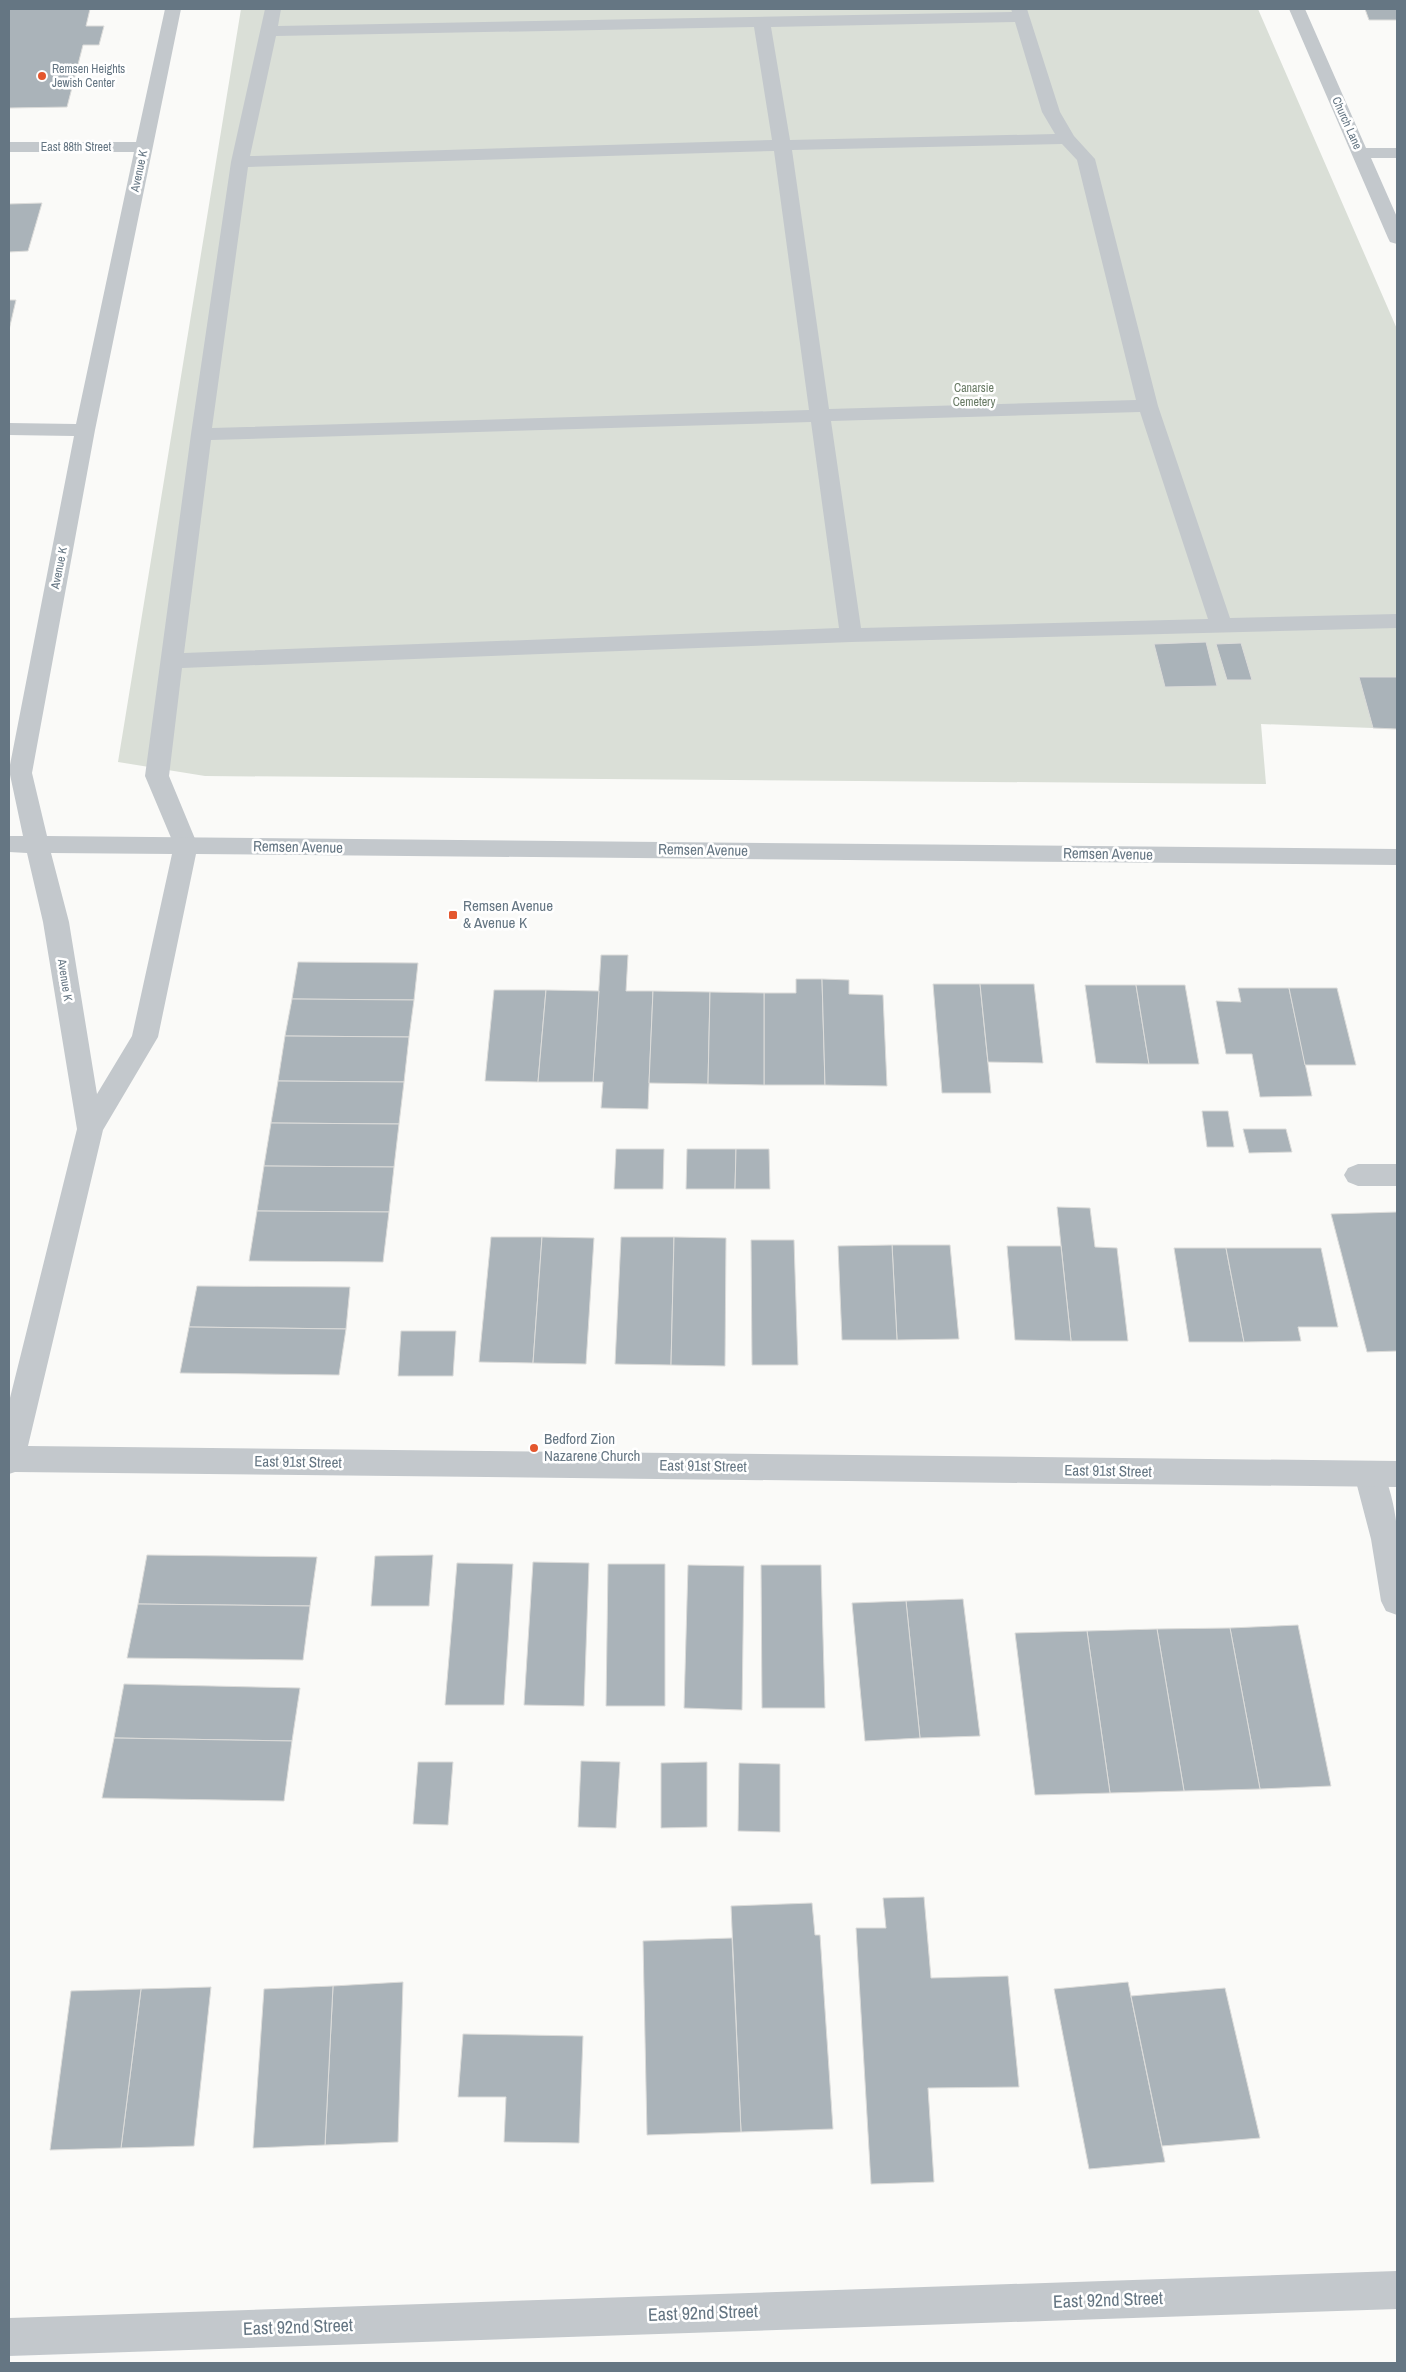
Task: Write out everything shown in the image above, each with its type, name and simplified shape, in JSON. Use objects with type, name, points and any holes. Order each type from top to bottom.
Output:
[{"type":"street","name":"Avenue K","points":[[90,1129],[56,922],[20,773],[85,430],[173,9]]},
{"type":"street","points":[[186,846],[157,776],[240,162],[273,9]]},
{"type":"street","points":[[507,9],[507,28]]},
{"type":"street","name":"Church Lane","points":[[1296,9],[1397,238]]},
{"type":"street","points":[[270,30],[762,23],[1020,13],[1051,112],[1067,140],[1086,160],[1148,406],[1222,626]]},
{"type":"street","points":[[762,23],[782,145],[851,635]]},
{"type":"street","points":[[240,162],[782,145],[1067,140]]},
{"type":"street","name":"East 88th Street","points":[[9,146],[144,147]]},
{"type":"street","points":[[1360,153],[1397,153]]},
{"type":"street","points":[[202,434],[1148,406]]},
{"type":"street","points":[[9,429],[85,430]]},
{"type":"street","points":[[172,660],[851,635],[1397,621]]},
{"type":"street","name":"Remsen Avenue","points":[[9,844],[1397,857]]},
{"type":"street","name":"Avenue K","points":[[9,1460],[90,1129],[145,1037],[186,846]]},
{"type":"street","points":[[1358,1176],[1397,1174]]},
{"type":"street","name":"East 91st Street","points":[[9,1460],[1383,1474]]},
{"type":"street","points":[[1383,1474],[1386,1540],[1397,1601]]},
{"type":"street","name":"East 92nd Street","points":[[9,2337],[1397,2290]]},
{"type":"green space","name":"Canarsie Cemetery","points":[[241,9],[1258,9],[1397,329],[1397,678],[1360,677],[1373,728],[1261,724],[1266,784],[205,776],[118,762]]},
{"type":"building","name":"Remsen Heights Jewish Center","points":[[9,9],[90,9],[86,26],[104,26],[99,45],[83,45],[67,107],[9,108]]},
{"type":"building","points":[[1365,9],[1397,9],[1397,20],[1369,20]]},
{"type":"building","points":[[42,203],[28,251],[9,252],[9,204]]},
{"type":"building","points":[[9,300],[16,300],[9,330]]},
{"type":"building","points":[[1206,642],[1217,686],[1165,687],[1154,644]]},
{"type":"building","points":[[1241,643],[1252,680],[1227,680],[1216,644]]},
{"type":"building","points":[[1359,677],[1397,677],[1397,729],[1373,728]]},
{"type":"building","points":[[601,955],[628,955],[626,991],[653,991],[648,1109],[601,1108],[603,1082],[593,1082]]},
{"type":"building","points":[[298,962],[418,963],[414,1000],[292,999]]},
{"type":"building","points":[[796,979],[822,979],[825,1085],[764,1085],[764,993],[796,993]]},
{"type":"building","points":[[822,979],[849,980],[849,994],[883,995],[887,1086],[825,1085]]},
{"type":"building","points":[[933,984],[980,984],[991,1093],[942,1093]]},
{"type":"building","points":[[980,984],[1034,984],[1043,1063],[988,1062]]},
{"type":"building","points":[[1085,985],[1136,985],[1149,1064],[1096,1063]]},
{"type":"building","points":[[1136,985],[1185,985],[1199,1064],[1149,1064]]},
{"type":"building","points":[[1238,988],[1289,988],[1312,1096],[1260,1097],[1252,1054],[1226,1054],[1216,1001],[1241,1002]]},
{"type":"building","points":[[1289,988],[1337,988],[1356,1065],[1305,1065]]},
{"type":"building","points":[[494,990],[546,990],[538,1082],[485,1081]]},
{"type":"building","points":[[546,990],[599,991],[593,1082],[538,1082]]},
{"type":"building","points":[[653,991],[710,992],[708,1084],[649,1083]]},
{"type":"building","points":[[710,992],[764,993],[764,1085],[708,1084]]},
{"type":"building","points":[[292,999],[414,1000],[409,1037],[285,1036]]},
{"type":"building","points":[[285,1036],[409,1037],[404,1082],[278,1081]]},
{"type":"building","points":[[278,1081],[404,1082],[399,1124],[271,1123]]},
{"type":"building","points":[[1202,1111],[1228,1111],[1234,1147],[1207,1147]]},
{"type":"building","points":[[271,1123],[399,1124],[394,1167],[264,1166]]},
{"type":"building","points":[[1243,1129],[1286,1129],[1292,1152],[1249,1153]]},
{"type":"building","points":[[616,1149],[664,1149],[663,1189],[614,1189]]},
{"type":"building","points":[[687,1149],[736,1149],[735,1189],[686,1189]]},
{"type":"building","points":[[736,1149],[769,1149],[770,1189],[735,1189]]},
{"type":"building","points":[[264,1166],[394,1167],[389,1212],[257,1211]]},
{"type":"building","points":[[1057,1207],[1090,1208],[1095,1247],[1117,1248],[1128,1341],[1071,1341]]},
{"type":"building","points":[[257,1211],[389,1212],[383,1262],[249,1261]]},
{"type":"building","points":[[1397,1212],[1397,1351],[1367,1352],[1331,1214]]},
{"type":"building","points":[[491,1237],[542,1237],[533,1363],[479,1362]]},
{"type":"building","points":[[542,1237],[594,1238],[586,1364],[533,1363]]},
{"type":"building","points":[[621,1237],[674,1237],[671,1365],[615,1364]]},
{"type":"building","points":[[674,1237],[726,1238],[725,1366],[671,1365]]},
{"type":"building","points":[[751,1240],[794,1240],[798,1365],[752,1365]]},
{"type":"building","points":[[892,1245],[950,1245],[959,1339],[897,1340]]},
{"type":"building","points":[[892,1245],[897,1340],[842,1340],[838,1246]]},
{"type":"building","points":[[1007,1246],[1061,1246],[1071,1341],[1015,1340]]},
{"type":"building","points":[[1174,1248],[1226,1248],[1244,1342],[1189,1342]]},
{"type":"building","points":[[1226,1248],[1321,1248],[1338,1327],[1298,1327],[1301,1341],[1244,1342]]},
{"type":"building","points":[[197,1286],[350,1287],[346,1329],[189,1327]]},
{"type":"building","points":[[189,1327],[346,1329],[339,1375],[180,1373]]},
{"type":"building","points":[[401,1331],[456,1331],[453,1376],[398,1376]]},
{"type":"building","points":[[147,1555],[317,1557],[310,1606],[138,1604]]},
{"type":"building","points":[[433,1555],[429,1606],[371,1606],[375,1556]]},
{"type":"building","points":[[533,1562],[589,1563],[584,1706],[524,1705]]},
{"type":"building","points":[[457,1563],[513,1564],[504,1705],[445,1705]]},
{"type":"building","points":[[608,1564],[665,1564],[665,1706],[606,1706]]},
{"type":"building","points":[[688,1565],[744,1566],[742,1710],[684,1708]]},
{"type":"building","points":[[761,1565],[821,1565],[825,1708],[762,1708]]},
{"type":"building","points":[[963,1599],[980,1736],[920,1738],[906,1601]]},
{"type":"building","points":[[906,1601],[920,1738],[865,1741],[852,1603]]},
{"type":"building","points":[[138,1604],[310,1606],[303,1660],[127,1658]]},
{"type":"building","points":[[1298,1625],[1331,1786],[1260,1789],[1230,1628]]},
{"type":"building","points":[[1230,1628],[1260,1789],[1184,1791],[1157,1629]]},
{"type":"building","points":[[1157,1629],[1184,1791],[1110,1793],[1087,1631]]},
{"type":"building","points":[[1087,1631],[1110,1793],[1035,1795],[1015,1633]]},
{"type":"building","points":[[124,1684],[300,1688],[292,1741],[114,1738]]},
{"type":"building","points":[[114,1738],[292,1741],[284,1801],[102,1798]]},
{"type":"building","points":[[581,1761],[620,1762],[616,1828],[578,1827]]},
{"type":"building","points":[[418,1762],[453,1762],[448,1825],[413,1824]]},
{"type":"building","points":[[707,1762],[707,1827],[661,1828],[661,1763]]},
{"type":"building","points":[[739,1763],[780,1764],[780,1832],[738,1831]]},
{"type":"building","points":[[924,1897],[931,1978],[1008,1976],[1019,2087],[928,2088],[934,2182],[871,2184],[856,1928],[886,1928],[883,1898]]},
{"type":"building","points":[[812,1903],[815,1935],[820,1935],[833,2129],[741,2132],[731,1906]]},
{"type":"building","points":[[732,1938],[741,2132],[647,2135],[643,1941]]},
{"type":"building","points":[[403,1982],[398,2142],[325,2145],[333,1986]]},
{"type":"building","points":[[1128,1982],[1165,2162],[1089,2169],[1054,1989]]},
{"type":"building","points":[[333,1986],[325,2145],[253,2148],[264,1989]]},
{"type":"building","points":[[211,1987],[194,2146],[121,2148],[141,1989]]},
{"type":"building","points":[[1225,1988],[1260,2138],[1162,2146],[1131,1996]]},
{"type":"building","points":[[141,1989],[121,2148],[50,2150],[71,1991]]},
{"type":"building","points":[[463,2034],[583,2036],[579,2143],[504,2142],[506,2097],[458,2097]]},
{"type":"place","name":"Remsen Heights Jewish Center","points":[[42,76]]},
{"type":"place","name":"Remsen Avenue & Avenue K","points":[[453,915]]},
{"type":"place","name":"Bedford Zion Nazarene Church","points":[[534,1448]]}]
